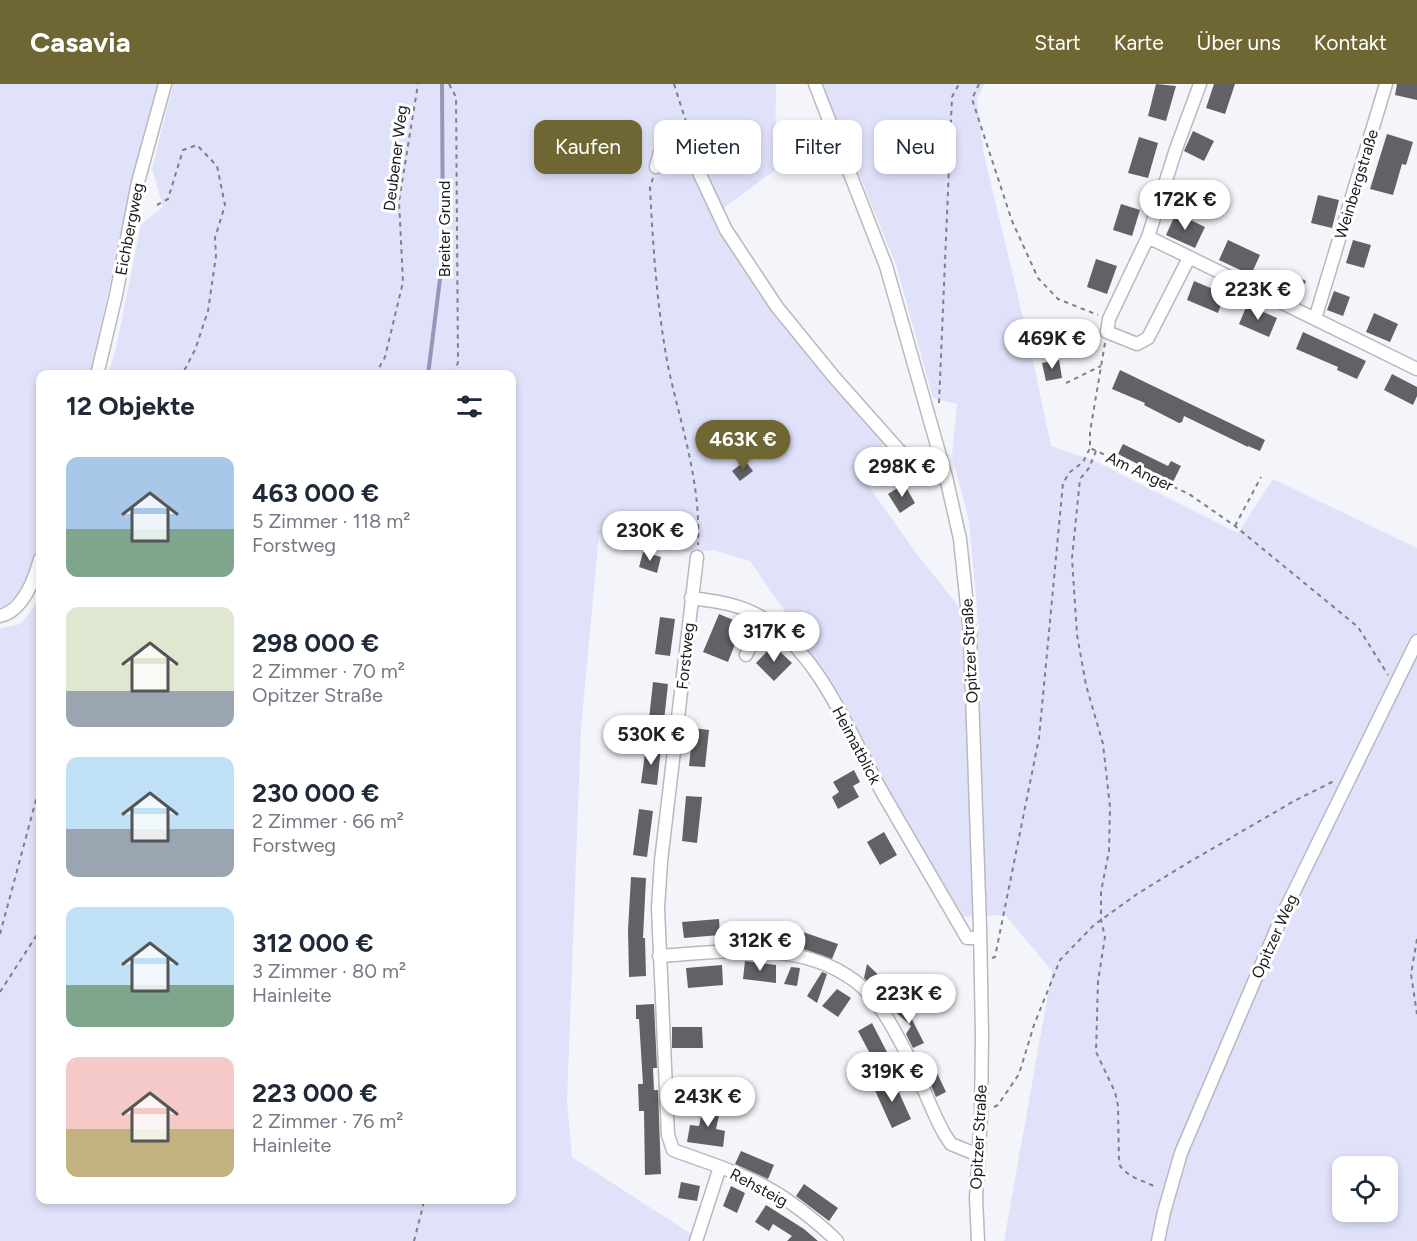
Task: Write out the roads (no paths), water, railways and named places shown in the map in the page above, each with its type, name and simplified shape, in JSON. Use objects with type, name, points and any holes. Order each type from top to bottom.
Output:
[{"type":"street","name":"Eichbergweg","points":[[98,370],[116,296],[138,182],[165,84]]},
{"type":"street","name":"Opitzer Straße","points":[[815,84],[886,266],[946,477],[960,539],[970,634],[980,938],[982,1036],[981,1115],[976,1198],[978,1241]]},
{"type":"street","points":[[1189,258],[1148,338],[1137,344],[1108,326],[1148,237],[1176,149],[1200,84]]},
{"type":"street","name":"Weinbergstraße","points":[[1315,319],[1386,84]]},
{"type":"street","points":[[700,174],[726,230],[777,307],[834,377],[912,465],[929,477],[946,477]]},
{"type":"street","points":[[1148,237],[1417,369]]},
{"type":"street","name":"Forstweg","points":[[673,1150],[668,1135],[658,908],[661,861],[697,557]]},
{"type":"street","points":[[0,616],[14,608],[25,596],[36,569]]},
{"type":"street","name":"Heimatblick","points":[[691,598],[732,603],[763,619],[797,647],[828,690],[882,792],[967,938],[980,938]]},
{"type":"street","points":[[746,655],[763,619]]},
{"type":"street","name":"Opitzer Weg","points":[[1158,1241],[1181,1153],[1283,914],[1417,641]]},
{"type":"street","points":[[659,956],[765,950],[824,964],[855,982],[881,1010],[911,1062],[951,1144],[978,1155]]},
{"type":"street","name":"Rehsteig","points":[[673,1150],[764,1186],[787,1199],[837,1241]]},
{"type":"street","points":[[696,1241],[720,1167]]},
{"type":"waterway","points":[[429,370],[443,255],[442,84]]}]
